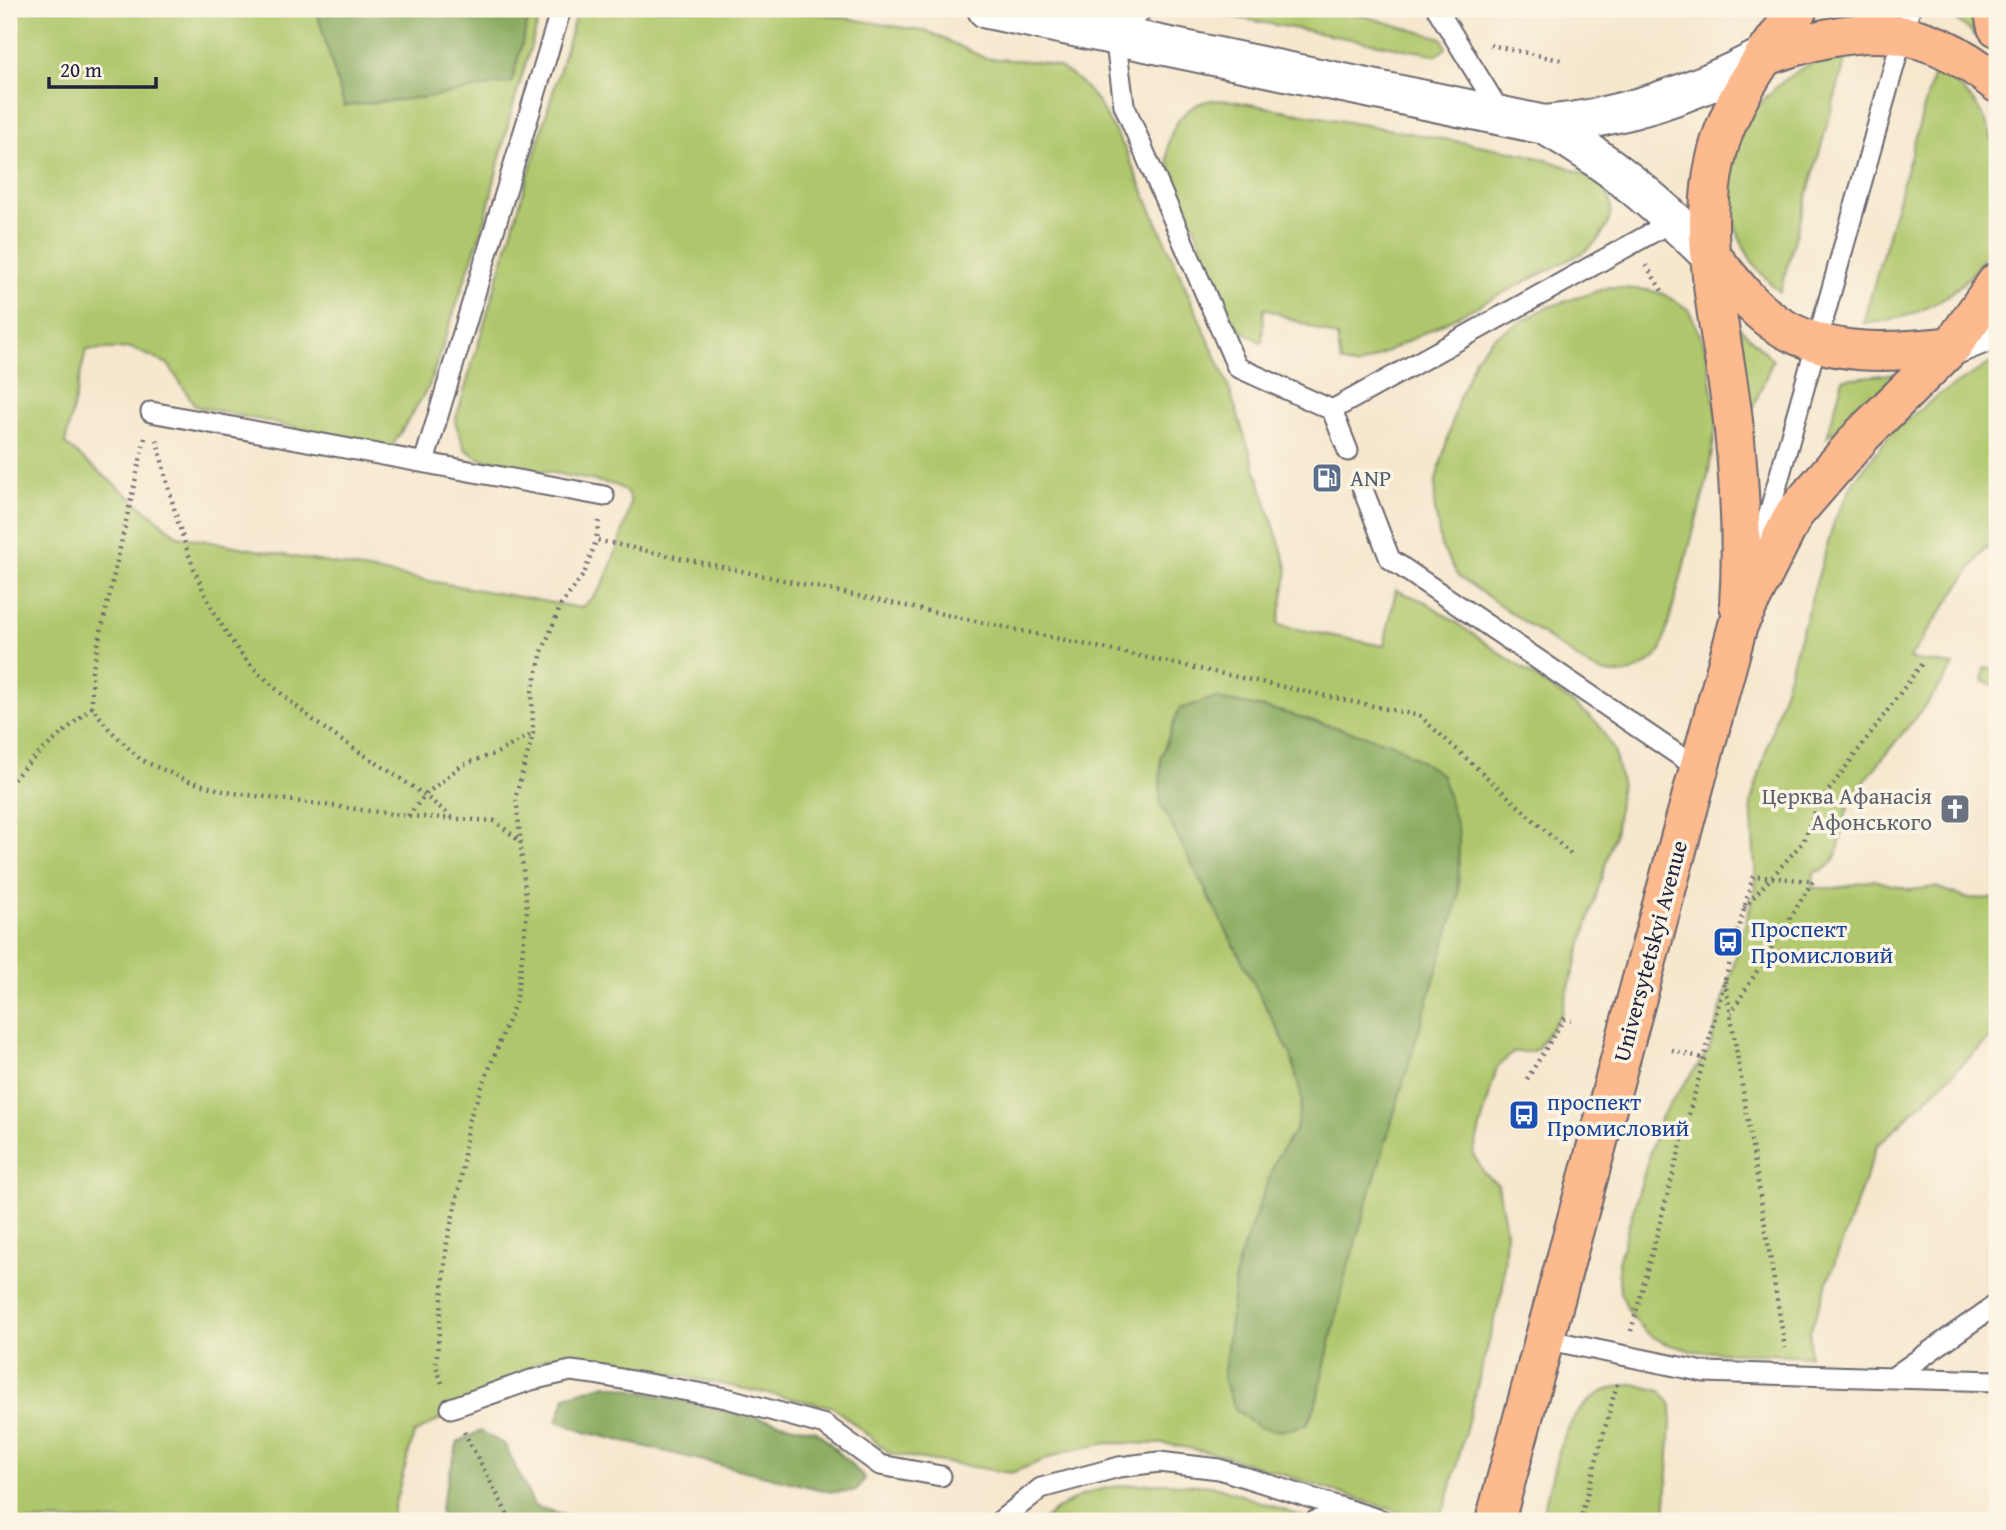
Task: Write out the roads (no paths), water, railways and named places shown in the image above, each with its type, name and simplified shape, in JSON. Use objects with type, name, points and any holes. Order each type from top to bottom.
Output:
[{"type":"main road","name":"Universytetskyi Avenue","points":[[1738,625],[1742,555],[1738,476],[1712,257],[1711,208],[1720,145],[1736,104],[1763,57],[1798,9]]},
{"type":"main road","points":[[1993,9],[1997,27]]},
{"type":"main road","points":[[1763,57],[1817,38],[1906,21],[1997,83]]},
{"type":"main road","points":[[1712,257],[1757,308],[1774,322],[1817,343],[1873,351],[1952,346]]},
{"type":"main road","name":"Universytetskyi Avenue","points":[[1496,1521],[1738,625],[1794,514],[1846,452],[1952,346],[1997,282]]},
{"type":"street","points":[[987,9],[1060,16],[1115,36],[1545,125],[1583,122],[1653,104],[1735,72],[1763,57]]},
{"type":"street","points":[[1545,125],[1605,161],[1675,220],[1712,257]]},
{"type":"street","points":[[1952,346],[1997,328]]},
{"type":"lane","points":[[424,462],[561,9]]},
{"type":"lane","points":[[1143,9],[1115,36],[1124,105],[1237,367],[1332,410],[1348,452]]},
{"type":"lane","points":[[1437,9],[1503,116]]},
{"type":"lane","points":[[1738,625],[1906,21]]},
{"type":"lane","points":[[1332,410],[1675,220]]},
{"type":"lane","points":[[151,412],[604,496]]},
{"type":"lane","points":[[1362,486],[1390,559],[1699,769]]},
{"type":"lane","points":[[1892,1378],[1997,1304]]},
{"type":"lane","points":[[1544,1339],[1704,1372],[1997,1381]]},
{"type":"lane","points":[[451,1408],[531,1380],[571,1371],[594,1374],[726,1398],[825,1424],[880,1465],[941,1476]]},
{"type":"lane","points":[[1000,1521],[1041,1488],[1119,1467],[1159,1462],[1219,1469],[1384,1521]]},
{"type":"lane","points":[[1315,1521],[1349,1510]]},
{"type":"place","name":"ANP","points":[[1327,478]]},
{"type":"place","name":"Церква Афанасія Афонського","points":[[1955,809]]},
{"type":"place","name":"Проспект Промисловий","points":[[1728,942]]},
{"type":"place","name":"проспект Промисловий","points":[[1524,1115]]}]
